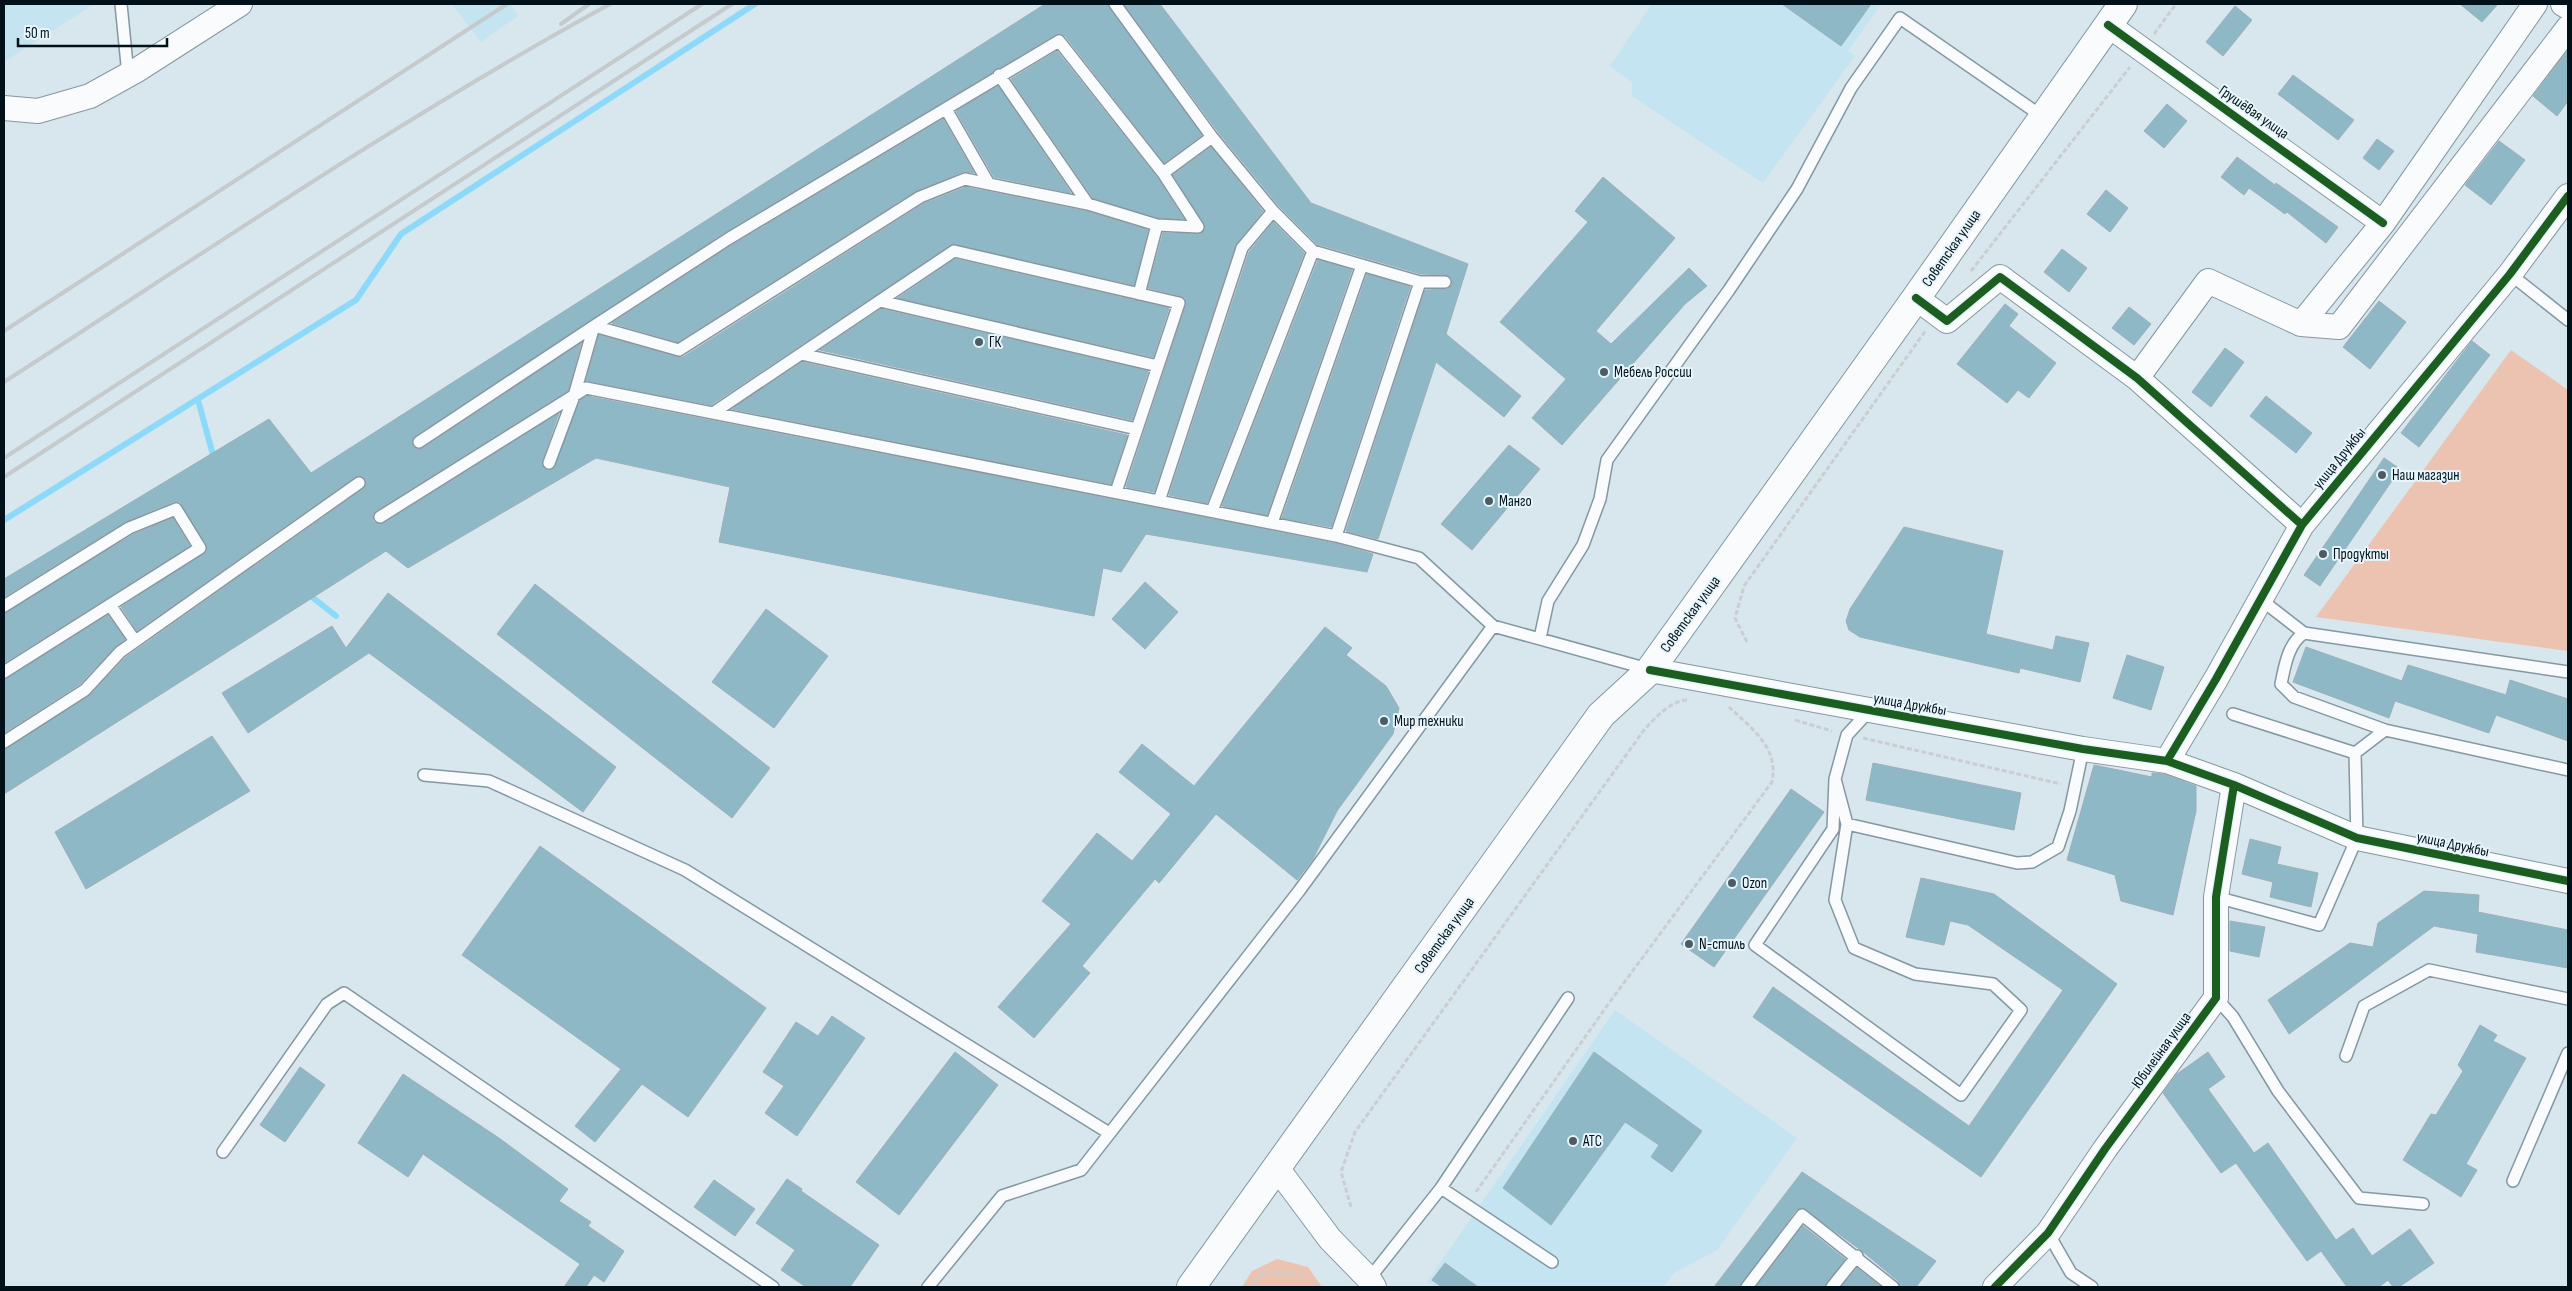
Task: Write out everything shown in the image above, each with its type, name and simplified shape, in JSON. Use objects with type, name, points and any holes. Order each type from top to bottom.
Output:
[{"type":"highway","name":"Советская улица","points":[[1191,1287],[1601,715],[1650,670],[1916,298],[2115,15]]},
{"type":"street","points":[[4,108],[38,111],[90,96],[128,75],[240,4]]},
{"type":"street","points":[[2302,324],[2384,223],[2535,4]]},
{"type":"street","points":[[2563,4],[2568,8]]},
{"type":"street","name":"Грушёвая улица","points":[[2115,15],[2384,223]]},
{"type":"street","points":[[2137,378],[2208,281],[2302,324],[2340,327],[2568,28]]},
{"type":"street","name":"улица Дружбы","points":[[2167,761],[2302,525],[2510,274],[2568,196]]},
{"type":"street","points":[[1916,298],[1947,321],[2000,277],[2137,378],[2302,525]]},
{"type":"street","name":"улица Дружбы","points":[[1650,670],[2083,749],[2167,761],[2234,785],[2357,838],[2568,881]]},
{"type":"street","points":[[2216,998],[2216,897],[2234,785]]},
{"type":"street","name":"Юбилейная улица","points":[[1995,1287],[2048,1233],[2105,1150],[2216,998]]},
{"type":"street","points":[[1277,1168],[1330,1239],[1371,1283]]},
{"type":"lane","points":[[121,4],[128,75]]},
{"type":"lane","points":[[1115,4],[1212,137],[1273,212],[1313,252],[1420,282],[1445,282]]},
{"type":"lane","points":[[1540,638],[1548,601],[1583,545],[1600,499],[1607,460],[1729,290],[1797,189],[1851,88],[1900,18],[2043,117]]},
{"type":"lane","points":[[419,442],[594,326],[728,239],[946,109],[999,75],[1059,41],[1163,173],[1198,227],[1156,225],[1088,204],[965,179],[920,197],[679,350],[594,326]]},
{"type":"lane","points":[[999,75],[1088,204]]},
{"type":"lane","points":[[946,109],[989,184]]},
{"type":"lane","points":[[1163,173],[1212,137]]},
{"type":"lane","points":[[1159,501],[1242,248],[1273,212]]},
{"type":"lane","points":[[1140,294],[1156,225]]},
{"type":"lane","points":[[713,413],[954,251],[1179,303],[1116,492]]},
{"type":"lane","points":[[1212,511],[1313,252]]},
{"type":"lane","points":[[1272,523],[1362,265]]},
{"type":"lane","points":[[2510,274],[2568,320]]},
{"type":"lane","points":[[1336,536],[1420,282]]},
{"type":"lane","points":[[880,301],[1158,366]]},
{"type":"lane","points":[[549,464],[574,396],[594,326]]},
{"type":"lane","points":[[801,354],[1137,429]]},
{"type":"lane","points":[[380,517],[586,388],[1336,536],[1419,558],[1493,626],[1650,670]]},
{"type":"lane","points":[[4,742],[85,690],[120,652],[359,483]]},
{"type":"lane","points":[[4,606],[129,528],[176,510],[200,548],[4,672]]},
{"type":"lane","points":[[2260,599],[2304,633],[2568,672]]},
{"type":"lane","points":[[110,605],[136,641]]},
{"type":"lane","points":[[928,1287],[1002,1196],[1081,1170],[1298,891],[1493,626]]},
{"type":"lane","points":[[2304,633],[2295,639],[2288,654],[2281,684],[2294,697],[2385,730],[2568,770]]},
{"type":"lane","points":[[1835,778],[1847,824],[1835,900],[1854,948],[1915,974],[1993,984],[2021,1010],[1961,1095],[1755,946],[1833,829],[1835,778],[1847,735],[1870,710]]},
{"type":"lane","points":[[2233,714],[2355,753]]},
{"type":"lane","points":[[2355,753],[2385,730]]},
{"type":"lane","points":[[1847,824],[2017,863],[2032,862],[2058,848],[2070,811],[2083,749]]},
{"type":"lane","points":[[2216,897],[2320,925],[2357,838],[2355,753]]},
{"type":"lane","points":[[424,775],[489,780],[685,870],[1109,1133]]},
{"type":"lane","points":[[2346,1056],[2364,1006],[2429,970],[2568,999]]},
{"type":"lane","points":[[223,1152],[327,1004],[344,993],[773,1287]]},
{"type":"lane","points":[[1371,1283],[1441,1188],[1568,998]]},
{"type":"lane","points":[[2216,998],[2233,1017],[2278,1091],[2358,1198],[2423,1204]]},
{"type":"lane","points":[[2513,1180],[2568,1058]]},
{"type":"lane","points":[[1441,1188],[1552,1262]]},
{"type":"lane","points":[[1747,1287],[1802,1215],[1857,1256],[1893,1287]]},
{"type":"lane","points":[[2048,1233],[2071,1273],[2092,1287]]},
{"type":"lane","points":[[1832,1287],[1857,1256]]},
{"type":"path","points":[[1467,1205],[1609,1003],[1772,782],[1773,758],[1766,743],[1727,705]]},
{"type":"path","points":[[1351,1207],[1341,1172],[1355,1132],[1644,730]]},
{"type":"path","points":[[1252,1287],[1263,1272],[1305,1275]]},
{"type":"shaded area","points":[[4,4],[94,4],[4,62]]},
{"type":"shaded area","points":[[455,4],[511,4],[518,16],[481,42],[453,6]]},
{"type":"shaded area","points":[[1652,4],[1881,4],[1848,51],[1855,56],[1763,183],[1632,96],[1632,82],[1610,66]]},
{"type":"shaded area","points":[[2511,350],[2568,390],[2568,651],[2316,617]]},
{"type":"shaded area","points":[[1615,1010],[1797,1138],[1717,1250],[1674,1273],[1663,1287],[1436,1287],[1427,1282]]},
{"type":"shaded area","points":[[1277,1259],[1308,1267],[1322,1287],[1242,1287],[1252,1271]]},
{"type":"building","points":[[1045,4],[1108,4],[1202,135],[1164,163],[1065,36],[1055,35],[724,233],[415,436],[412,442],[413,447],[423,448],[581,343],[568,391],[376,511],[373,514],[373,521],[377,524],[384,523],[559,413],[542,461],[544,468],[553,469],[580,400],[587,396],[1334,543],[1373,554],[1367,572],[1146,534],[1121,572],[1103,568],[1094,616],[719,542],[730,487],[596,458],[408,568],[386,551],[4,794],[4,749],[89,696],[125,658],[363,489],[366,482],[362,476],[355,477],[137,631],[121,607],[207,551],[206,544],[180,502],[173,502],[125,522],[4,597],[4,579],[269,419],[311,473]]},
{"type":"building","points":[[1124,4],[1160,4],[1311,203],[1468,264],[1446,334],[1521,396],[1504,417],[1436,362],[1378,539],[1346,531],[1425,290],[1448,289],[1452,285],[1452,279],[1445,275],[1421,274],[1317,244],[1279,206],[1218,132]]},
{"type":"building","points":[[1782,4],[1871,4],[1841,46]]},
{"type":"building","points":[[2460,4],[2498,4],[2482,22]]},
{"type":"building","points":[[2235,6],[2252,20],[2223,56],[2206,42]]},
{"type":"building","points":[[2568,50],[2568,101],[2557,116],[2533,96]]},
{"type":"building","points":[[1057,51],[1157,177],[1184,219],[1158,218],[1093,198],[1011,79]]},
{"type":"building","points":[[2293,75],[2354,120],[2338,140],[2278,94]]},
{"type":"building","points":[[998,86],[1071,193],[994,177],[956,111]]},
{"type":"building","points":[[2167,104],[2187,121],[2164,148],[2144,131]]},
{"type":"building","points":[[943,119],[974,173],[962,172],[916,191],[678,342],[612,323],[732,245]]},
{"type":"building","points":[[2377,139],[2394,151],[2379,170],[2363,158]]},
{"type":"building","points":[[2499,141],[2525,160],[2491,205],[2465,185]]},
{"type":"building","points":[[1211,147],[1263,211],[1235,246],[1154,492],[1126,487],[1186,305],[1185,298],[1181,296],[1148,288],[1163,233],[1198,234],[1204,231],[1205,227],[1173,175]]},
{"type":"building","points":[[2237,157],[2338,227],[2326,243],[2287,212],[2285,214],[2249,188],[2244,195],[2221,177]]},
{"type":"building","points":[[1603,177],[1675,238],[1596,331],[1611,344],[1689,268],[1707,286],[1685,304],[1562,445],[1532,418],[1566,379],[1500,322],[1588,222],[1575,211]]},
{"type":"building","points":[[966,187],[1086,211],[1148,230],[1134,285],[953,244],[711,405],[586,381],[599,335],[677,357],[683,357],[923,204]]},
{"type":"building","points":[[2106,190],[2128,208],[2110,232],[2087,214]]},
{"type":"building","points":[[1273,222],[1304,253],[1207,503],[1169,495],[1249,252]]},
{"type":"building","points":[[2062,249],[2087,268],[2069,292],[2044,272]]},
{"type":"building","points":[[955,259],[1169,308],[1153,357],[898,298]]},
{"type":"building","points":[[1318,260],[1352,270],[1267,515],[1222,506]]},
{"type":"building","points":[[1367,274],[1410,287],[1331,527],[1282,518]]},
{"type":"building","points":[[2379,301],[2406,322],[2370,369],[2343,347]]},
{"type":"building","points":[[2005,304],[2018,314],[2009,326],[2056,363],[2029,398],[2018,390],[2007,403],[1957,364]]},
{"type":"building","points":[[2129,307],[2151,324],[2134,345],[2112,328]]},
{"type":"building","points":[[881,309],[1148,371],[1132,420],[820,350]]},
{"type":"building","points":[[2472,341],[2490,355],[2419,447],[2401,433]]},
{"type":"building","points":[[2225,348],[2244,362],[2211,407],[2192,392]]},
{"type":"building","points":[[802,362],[1127,435],[1111,484],[732,409]]},
{"type":"building","points":[[2266,396],[2312,433],[2296,453],[2250,416]]},
{"type":"building","points":[[1509,445],[1540,469],[1472,550],[1441,524]]},
{"type":"building","points":[[2384,458],[2400,469],[2320,586],[2304,575]]},
{"type":"building","points":[[173,518],[190,546],[4,663],[4,613],[132,535]]},
{"type":"building","points":[[1904,527],[2003,551],[1986,634],[2053,650],[2056,636],[2089,643],[2080,682],[2020,668],[2019,673],[1860,637],[1849,630],[1846,621],[1850,609]]},
{"type":"building","points":[[1145,582],[1178,612],[1145,649],[1112,619]]},
{"type":"building","points":[[535,584],[770,768],[732,818],[497,634]]},
{"type":"building","points":[[388,593],[616,767],[583,812],[369,653],[248,733],[222,693],[332,626],[346,648]]},
{"type":"building","points":[[766,609],[828,656],[774,728],[712,682]]},
{"type":"building","points":[[108,615],[125,639],[80,684],[4,733],[4,679]]},
{"type":"building","points":[[1325,627],[1352,648],[1346,655],[1386,686],[1399,708],[1393,734],[1337,811],[1313,859],[1297,880],[1216,814],[1159,883],[1155,879],[1082,966],[1090,973],[1034,1038],[998,1007],[1071,924],[1042,901],[1097,833],[1132,861],[1171,814],[1119,772],[1142,744],[1194,786]]},
{"type":"building","points":[[2306,647],[2402,681],[2408,665],[2506,695],[2510,680],[2568,699],[2568,741],[2496,715],[2489,733],[2395,701],[2389,718],[2293,682]]},
{"type":"building","points":[[2127,655],[2164,667],[2151,710],[2113,698]]},
{"type":"building","points":[[212,736],[250,791],[86,889],[55,832]]},
{"type":"building","points":[[1873,763],[2021,793],[2014,830],[1866,800]]},
{"type":"building","points":[[2094,765],[2152,777],[2152,773],[2164,774],[2196,786],[2196,811],[2173,915],[2121,901],[2115,875],[2067,860]]},
{"type":"building","points":[[1791,789],[1824,812],[1714,967],[1681,944]]},
{"type":"building","points":[[2250,839],[2281,847],[2277,864],[2318,873],[2311,907],[2270,897],[2273,882],[2242,874]]},
{"type":"building","points":[[540,846],[766,1008],[688,1117],[642,1084],[595,1142],[575,1126],[621,1069],[462,955]]},
{"type":"building","points":[[1921,878],[1994,894],[2117,984],[1981,1177],[1753,1017],[1773,987],[1969,1126],[2063,990],[1968,925],[1950,921],[1944,945],[1906,937]]},
{"type":"building","points":[[2424,891],[2479,895],[2478,912],[2568,930],[2568,968],[2476,952],[2478,934],[2434,926],[2289,1034],[2268,1000],[2350,943],[2373,947],[2378,923]]},
{"type":"building","points":[[2230,921],[2265,927],[2259,957],[2230,951]]},
{"type":"building","points":[[832,1016],[865,1038],[797,1136],[765,1113],[784,1086],[763,1072],[796,1022],[818,1036]]},
{"type":"building","points":[[2480,1025],[2497,1035],[2493,1041],[2526,1058],[2466,1164],[2477,1170],[2461,1197],[2403,1160],[2431,1114],[2436,1115],[2463,1071],[2458,1065]]},
{"type":"building","points":[[955,1052],[998,1085],[899,1215],[856,1182]]},
{"type":"building","name":"АТС","points":[[1594,1052],[1702,1131],[1672,1172],[1651,1157],[1659,1145],[1625,1122],[1551,1225],[1503,1188]]},
{"type":"building","points":[[2208,1052],[2225,1077],[2208,1089],[2254,1153],[2268,1143],[2336,1240],[2353,1228],[2372,1256],[2410,1229],[2434,1263],[2399,1287],[2393,1287],[2388,1280],[2379,1287],[2347,1287],[2321,1251],[2307,1261],[2236,1163],[2221,1173],[2163,1093],[2177,1074]]},
{"type":"building","points":[[300,1067],[325,1085],[285,1142],[260,1125]]},
{"type":"building","points":[[403,1074],[499,1138],[568,1189],[559,1201],[591,1222],[588,1226],[624,1251],[604,1282],[594,1275],[586,1287],[564,1287],[580,1264],[423,1154],[408,1177],[358,1143]]},
{"type":"building","points":[[1802,1172],[1936,1261],[1916,1287],[1900,1287],[1898,1281],[1862,1251],[1803,1208],[1796,1210],[1740,1287],[1714,1287]]},
{"type":"building","points":[[787,1179],[802,1189],[801,1191],[879,1245],[850,1287],[806,1287],[781,1270],[795,1250],[756,1223]]},
{"type":"building","points":[[714,1180],[755,1209],[735,1236],[694,1207]]},
{"type":"building","points":[[1803,1226],[1845,1259],[1825,1287],[1756,1287]]},
{"type":"building","points":[[1445,1263],[1478,1287],[1442,1287],[1432,1280]]},
{"type":"building","points":[[1857,1268],[1881,1287],[1841,1287]]},
{"type":"waterway","points":[[4,520],[356,300],[401,234],[755,4]]},
{"type":"waterway","points":[[198,400],[213,455]]},
{"type":"waterway","points":[[312,597],[336,616]]},
{"type":"railway","points":[[4,331],[507,4]]},
{"type":"railway","points":[[561,24],[589,4]]},
{"type":"railway","points":[[4,382],[379,140],[455,93],[610,4]]},
{"type":"railway","points":[[4,458],[702,4]]},
{"type":"railway","points":[[4,477],[732,4]]},
{"type":"cycle path","points":[[2108,25],[2383,223]]},
{"type":"cycle path","points":[[2167,761],[2216,679],[2302,525],[2510,274],[2568,196]]},
{"type":"cycle path","points":[[1916,298],[1947,321],[2000,277],[2137,378],[2302,525]]},
{"type":"cycle path","points":[[1650,670],[2083,749],[2167,761],[2234,785],[2357,838],[2568,881]]},
{"type":"cycle path","points":[[1995,1287],[2048,1233],[2105,1149],[2216,998],[2216,897],[2234,785]]},
{"type":"place","name":"ГК","points":[[979,342]]},
{"type":"place","name":"Мебель России","points":[[1604,372]]},
{"type":"place","name":"Наш магазин","points":[[2382,475]]},
{"type":"place","name":"Манго","points":[[1489,501]]},
{"type":"place","name":"Продукты","points":[[2323,554]]},
{"type":"place","name":"Мир техники","points":[[1384,721]]},
{"type":"place","name":"Ozon","points":[[1732,883]]},
{"type":"place","name":"N-стиль","points":[[1689,944]]},
{"type":"place","name":"АТС","points":[[1573,1141]]}]
